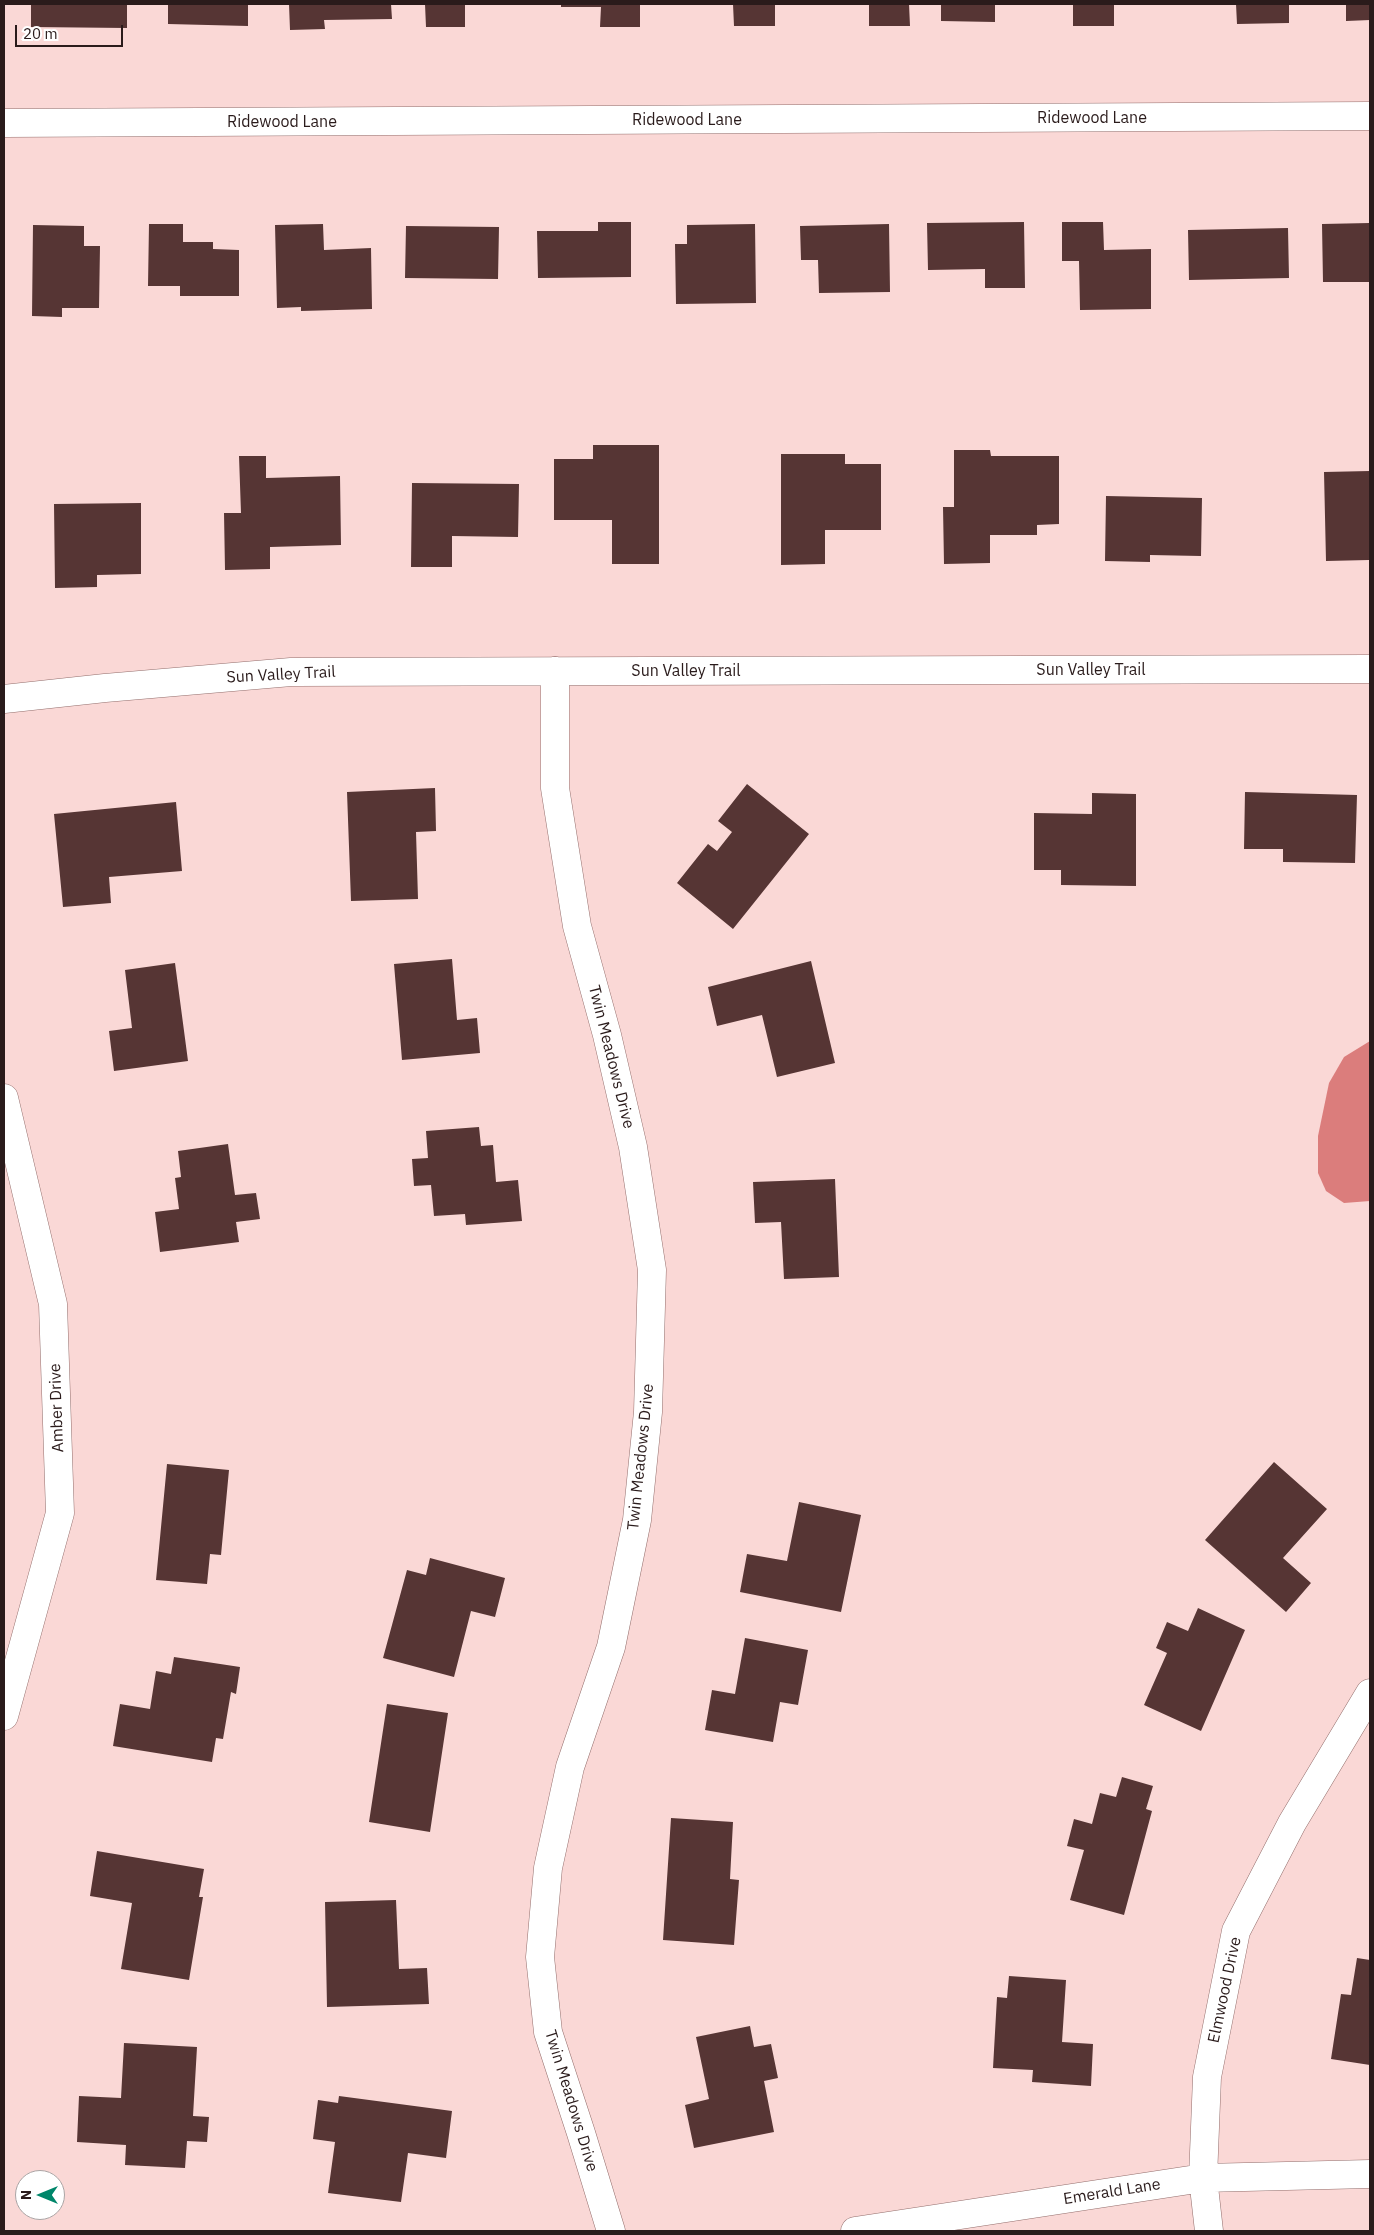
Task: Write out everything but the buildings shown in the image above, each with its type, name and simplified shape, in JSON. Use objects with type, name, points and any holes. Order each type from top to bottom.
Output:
[{"type":"street","name":"Ridewood Lane","points":[[4,123],[1370,116]]},
{"type":"street","name":"Sun Valley Trail","points":[[4,699],[291,672],[1370,669]]},
{"type":"street","name":"Twin Meadows Drive","points":[[555,671],[555,788],[577,926],[607,1035],[633,1147],[652,1270],[648,1412],[637,1520],[611,1647],[570,1767],[550,1859],[540,1957],[548,2032],[582,2133],[611,2231]]},
{"type":"street","name":"Amber Drive","points":[[4,1098],[53,1304],[60,1513],[4,1716]]},
{"type":"street","name":"Elmwood Drive","points":[[1209,2231],[1202,2178],[1207,2077],[1236,1931],[1292,1823],[1370,1693]]},
{"type":"street","name":"Emerald Lane","points":[[855,2231],[1202,2178],[1370,2174]]},
{"type":"shaded area","points":[[1370,1041],[1370,1201],[1344,1203],[1326,1191],[1318,1173],[1318,1136],[1329,1083],[1344,1057]]}]
